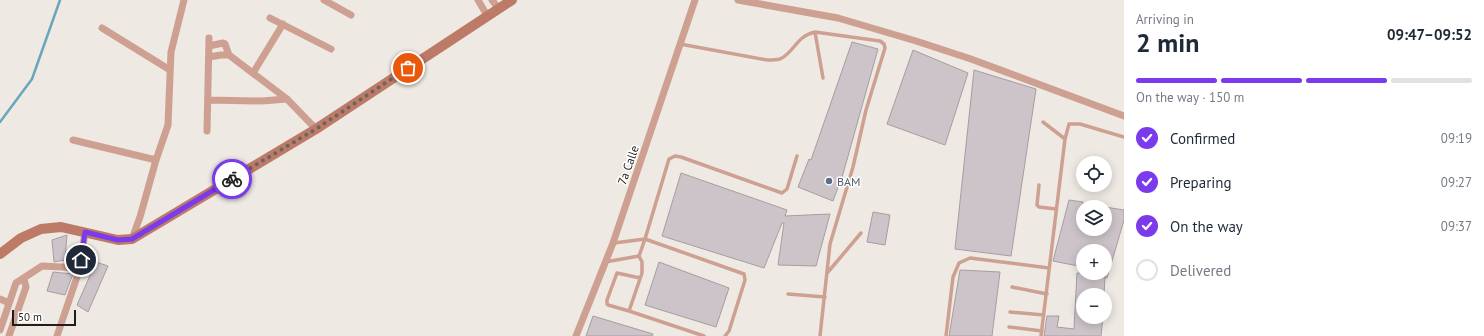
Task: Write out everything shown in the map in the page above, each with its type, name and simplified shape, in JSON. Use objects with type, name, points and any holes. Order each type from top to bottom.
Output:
[{"type":"street","points":[[132,239],[168,125],[171,52],[184,0]]},
{"type":"street","points":[[324,0],[351,15]]},
{"type":"street","points":[[478,0],[488,17]]},
{"type":"street","points":[[492,0],[499,9]]},
{"type":"street","points":[[0,254],[21,238],[41,229],[61,227],[118,240],[132,239],[316,129],[512,0]]},
{"type":"street","name":"7a Calle","points":[[576,336],[613,243],[695,0]]},
{"type":"street","points":[[738,0],[838,18],[916,41],[971,59],[1124,116]]},
{"type":"street","points":[[270,18],[331,49]]},
{"type":"street","points":[[253,73],[283,24]]},
{"type":"street","points":[[102,28],[170,70]]},
{"type":"street","points":[[207,131],[209,38]]},
{"type":"street","points":[[209,46],[223,43],[225,44],[229,55]]},
{"type":"street","points":[[209,57],[221,54],[229,55],[287,99],[316,129]]},
{"type":"street","points":[[208,100],[262,102],[287,99]]},
{"type":"street","points":[[73,140],[156,160]]},
{"type":"street","points":[[57,336],[80,268],[85,232]]},
{"type":"street","points":[[0,330],[16,283],[42,266],[80,268]]},
{"type":"street","points":[[9,336],[26,287],[24,279]]},
{"type":"street","points":[[0,299],[9,303]]},
{"type":"lane","points":[[815,32],[822,78]]},
{"type":"lane","points":[[680,44],[767,60],[781,58],[808,33],[815,32],[880,41],[884,44],[885,48],[866,110],[853,167],[830,244],[820,336]]},
{"type":"lane","points":[[1043,122],[1065,139]]},
{"type":"lane","points":[[1041,336],[1065,139],[1069,124],[1074,123],[1124,137]]},
{"type":"lane","points":[[629,311],[640,278],[642,262],[640,256],[669,160],[675,156],[681,157],[782,193],[787,189],[797,156]]},
{"type":"lane","points":[[1039,185],[1037,205],[1039,207],[1056,209]]},
{"type":"lane","points":[[828,273],[861,233]]},
{"type":"lane","points":[[613,243],[645,239],[744,274],[745,280],[729,331],[725,336]]},
{"type":"lane","points":[[605,262],[640,256]]},
{"type":"lane","points":[[946,336],[953,277],[959,263],[970,258],[1049,268]]},
{"type":"lane","points":[[640,278],[617,273],[607,300],[608,305],[704,336]]},
{"type":"lane","points":[[1012,286],[1046,294]]},
{"type":"lane","points":[[788,294],[825,297]]},
{"type":"lane","points":[[1010,312],[1044,315]]},
{"type":"lane","points":[[1009,327],[1042,331]]},
{"type":"building","points":[[852,42],[878,49],[843,174],[833,201],[798,187],[809,159],[811,160]]},
{"type":"building","points":[[913,50],[968,73],[945,145],[887,124]]},
{"type":"building","points":[[974,70],[1036,89],[1011,256],[955,249]]},
{"type":"building","points":[[681,173],[787,210],[785,216],[830,214],[816,266],[778,265],[784,223],[782,223],[764,268],[662,236]]},
{"type":"building","points":[[1069,200],[1076,201],[1076,236],[1112,236],[1112,208],[1124,210],[1124,220],[1112,261],[1112,244],[1076,244],[1076,266],[1053,261]]},
{"type":"building","points":[[873,212],[890,215],[885,245],[867,242]]},
{"type":"building","points":[[67,235],[65,260],[54,262],[52,240]]},
{"type":"building","points":[[96,262],[108,266],[88,312],[77,305]]},
{"type":"building","points":[[659,262],[729,288],[716,327],[645,305]]},
{"type":"building","points":[[960,270],[1000,272],[992,336],[949,336]]},
{"type":"building","points":[[53,272],[73,274],[65,295],[47,291]]},
{"type":"building","points":[[1077,280],[1105,280],[1104,288],[1076,288]]},
{"type":"building","points":[[1076,292],[1076,324],[1102,324],[1101,336],[1044,336],[1047,316],[1059,316],[1057,327],[1074,329]]},
{"type":"building","points":[[593,316],[653,334],[652,336],[586,336]]},
{"type":"waterway","points":[[0,122],[32,79],[60,0]]},
{"type":"way so far","points":[[232,179],[316,129],[408,68]]},
{"type":"place","name":"BAM","points":[[829,181]]},
{"type":"route","points":[[81,260],[85,232],[118,240],[132,239],[232,179]]}]
